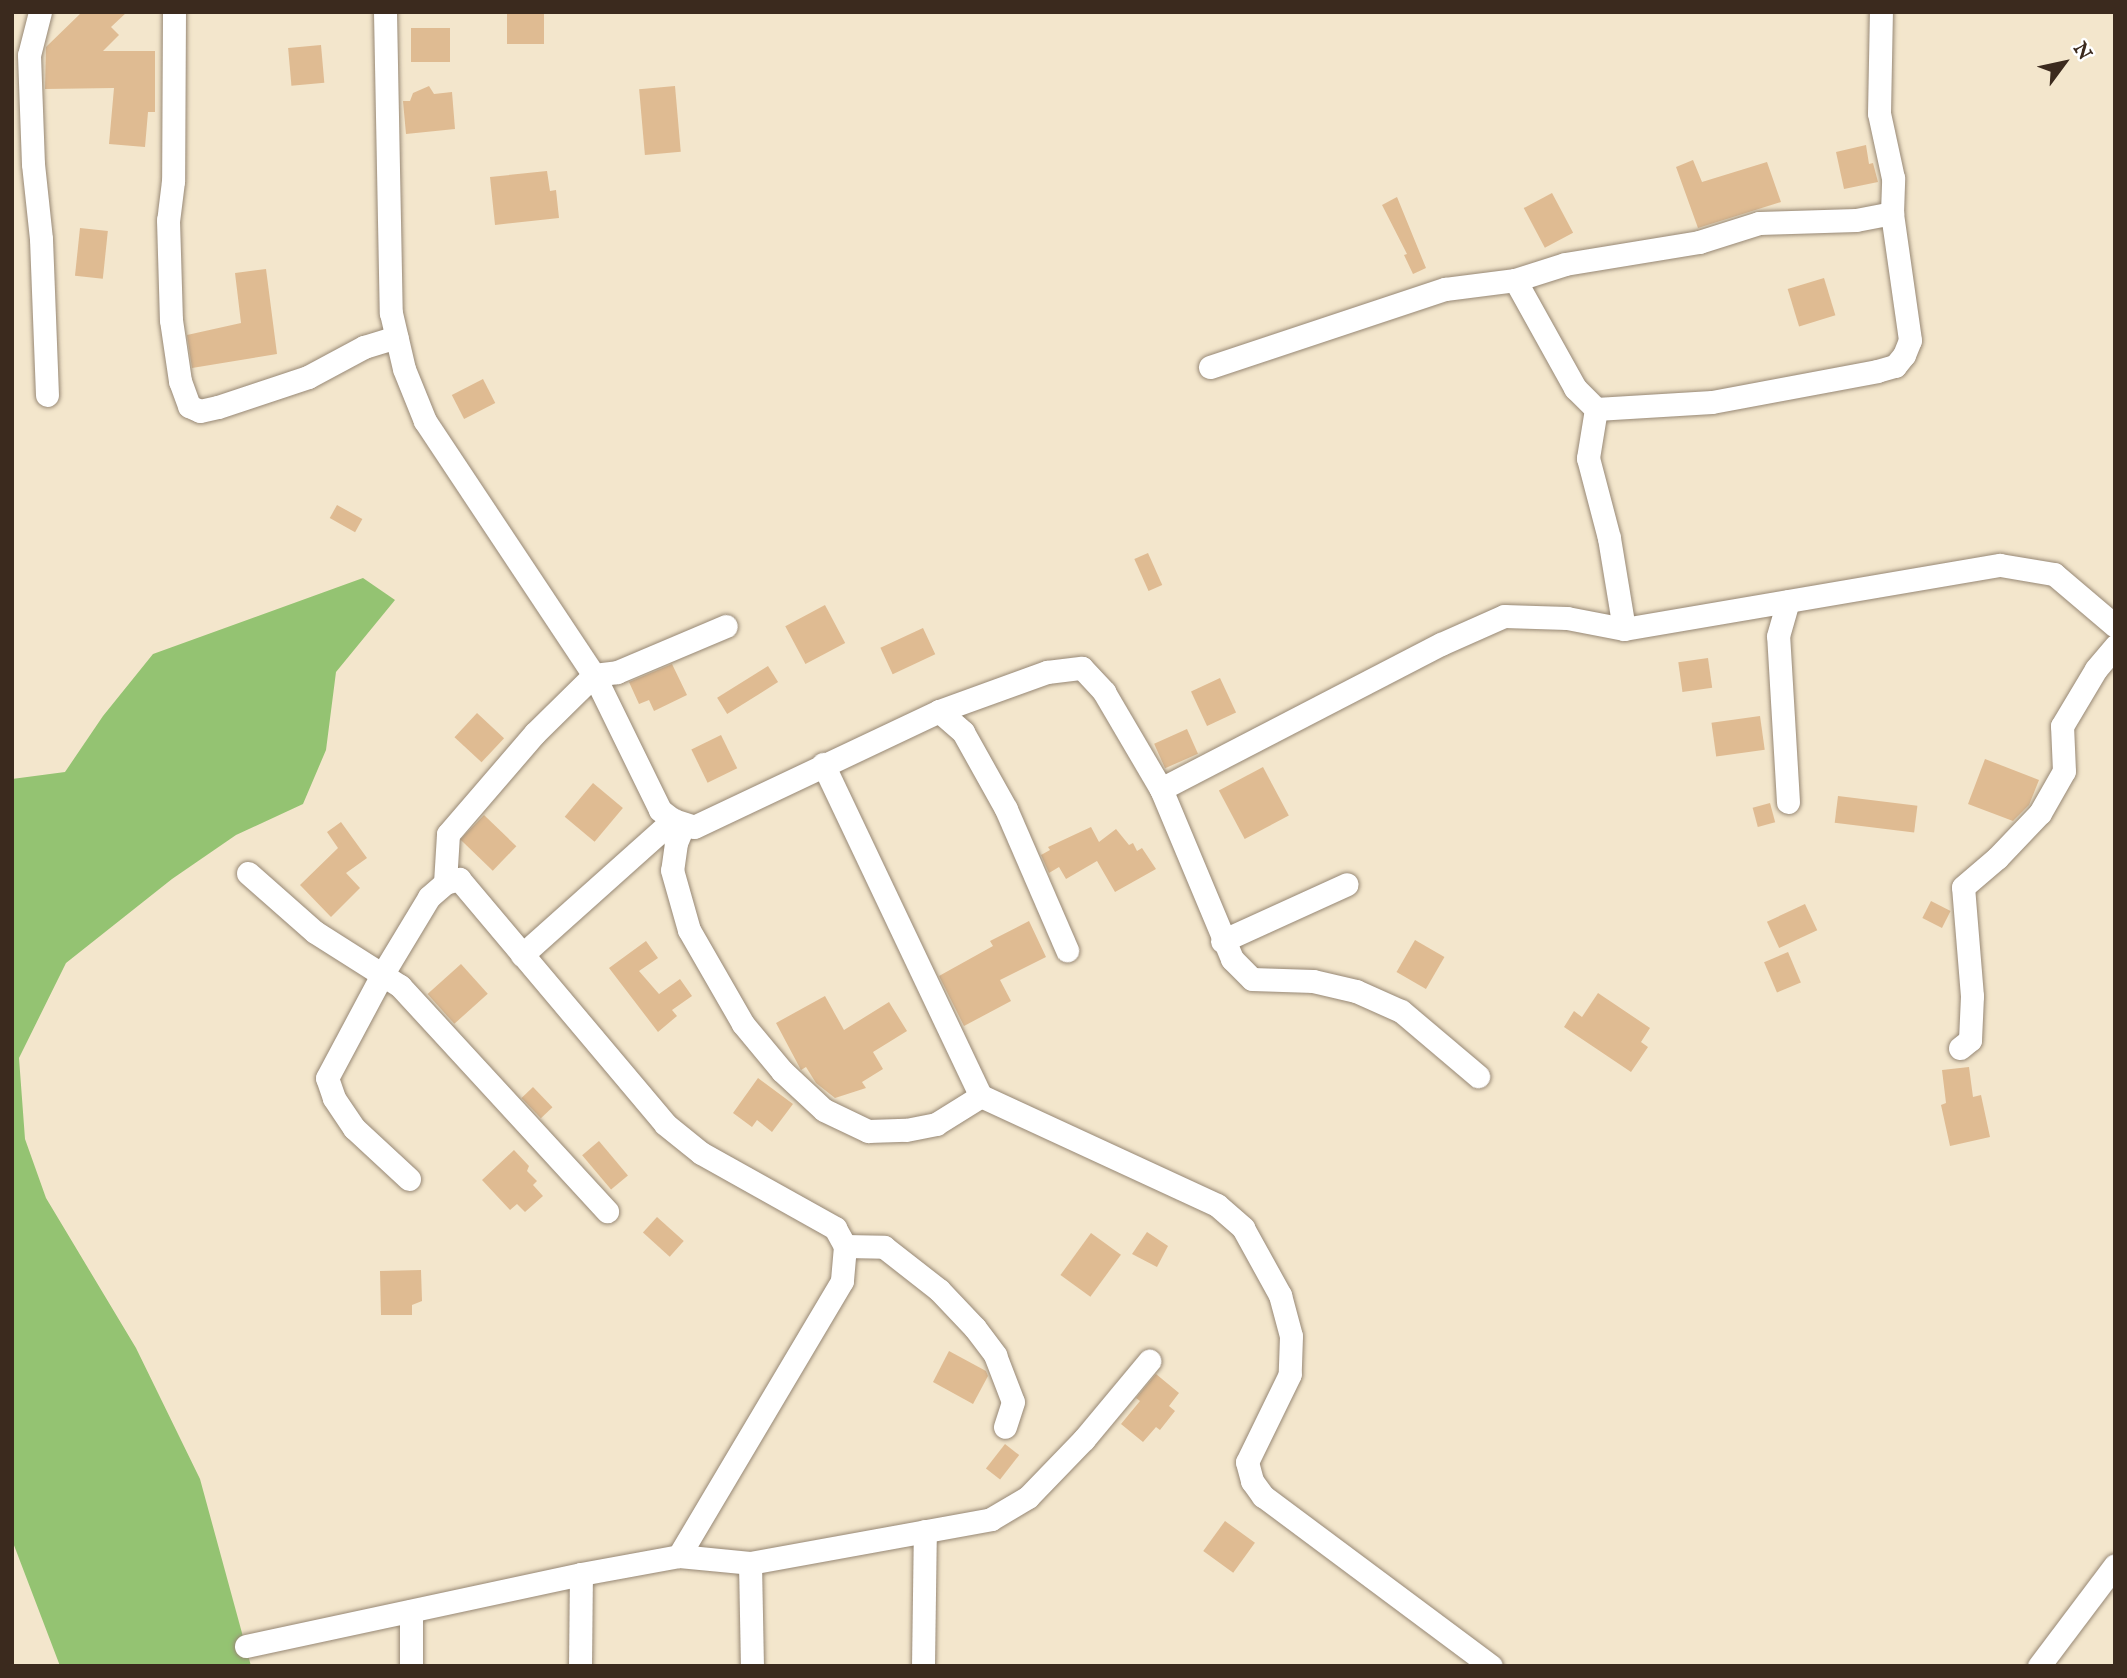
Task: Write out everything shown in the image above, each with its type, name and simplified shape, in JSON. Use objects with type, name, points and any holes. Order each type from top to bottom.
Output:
[{"type":"street","points":[[40,12],[21,54],[41,239],[47,395]]},
{"type":"street","points":[[174,12],[173,181],[168,220],[171,320],[180,380],[189,406],[200,411],[218,407],[308,377],[365,347],[397,337]]},
{"type":"street","points":[[385,12],[391,313],[404,369],[425,422],[594,675],[660,810],[678,822],[694,827],[939,711],[1047,672],[1082,668],[1104,692],[1161,789],[1222,941],[1232,959],[1252,979],[1312,981],[1356,991],[1401,1011],[1478,1076]]},
{"type":"street","points":[[1515,280],[1575,388],[1596,409],[1712,402],[1895,366],[1905,355],[1910,340],[1892,213],[1893,178],[1879,113],[1881,12]]},
{"type":"street","points":[[1210,368],[1445,289],[1515,280],[1565,264],[1699,242],[1759,223],[1856,220],[1892,213]]},
{"type":"street","points":[[1596,409],[1588,458],[1609,538],[1624,629]]},
{"type":"street","points":[[1161,789],[1441,644],[1504,616],[1567,618],[1624,629],[2000,565],[2054,574],[2115,625]]},
{"type":"street","points":[[1788,601],[1778,636],[1788,802]]},
{"type":"street","points":[[445,883],[448,834],[535,733],[594,675],[617,672],[726,626]]},
{"type":"street","points":[[1960,1048],[1970,1040],[1972,996],[1963,887],[1997,858],[2040,813],[2064,771],[2062,726],[2095,669],[2115,646]]},
{"type":"street","points":[[939,711],[963,732],[1006,809],[1067,950]]},
{"type":"street","points":[[823,764],[981,1096],[1217,1205],[1242,1228],[1280,1295],[1291,1336],[1290,1374],[1247,1462],[1252,1481],[1263,1496],[1491,1666]]},
{"type":"street","points":[[522,955],[678,822]]},
{"type":"street","points":[[678,822],[672,870],[689,930],[743,1024],[782,1071],[824,1110],[868,1131],[906,1130],[936,1124],[981,1096]]},
{"type":"street","points":[[248,873],[315,932],[400,986],[607,1211]]},
{"type":"street","points":[[409,1179],[354,1128],[334,1098],[327,1078],[382,975],[429,897],[445,883],[459,879],[665,1125],[701,1153],[835,1228],[845,1246],[842,1281],[679,1556]]},
{"type":"street","points":[[1222,941],[1347,884]]},
{"type":"street","points":[[845,1246],[884,1247],[939,1290],[975,1328],[995,1354],[1013,1402],[1005,1427]]},
{"type":"street","points":[[246,1646],[582,1574],[679,1556],[750,1563],[991,1519],[1028,1497],[1084,1439],[1149,1361]]},
{"type":"street","points":[[923,1666],[925,1531]]},
{"type":"street","points":[[750,1563],[752,1666]]},
{"type":"street","points":[[2039,1666],[2115,1565]]},
{"type":"street","points":[[580,1666],[582,1574]]},
{"type":"street","points":[[411,1611],[411,1666]]},
{"type":"green space","points":[[363,578],[395,600],[336,672],[326,750],[303,804],[236,835],[172,879],[66,963],[19,1058],[25,1139],[46,1198],[136,1348],[200,1479],[251,1666],[60,1666],[12,1540],[12,779],[65,772],[103,716],[153,654]]},
{"type":"building","points":[[82,12],[127,12],[111,27],[119,35],[103,51],[155,51],[155,112],[148,112],[145,147],[109,144],[114,88],[45,89],[46,47]]},
{"type":"building","points":[[507,12],[544,12],[544,44],[507,44]]},
{"type":"building","points":[[411,28],[450,28],[450,62],[411,62]]},
{"type":"building","points":[[321,45],[324,83],[291,86],[288,48]]},
{"type":"building","points":[[429,86],[434,94],[452,92],[455,129],[406,134],[403,101],[410,101],[413,93]]},
{"type":"building","points":[[675,86],[681,152],[645,155],[639,89]]},
{"type":"building","points":[[1866,145],[1869,164],[1873,163],[1878,182],[1844,189],[1836,152]]},
{"type":"building","points":[[1693,160],[1702,182],[1767,162],[1781,202],[1698,228],[1676,167]]},
{"type":"building","points":[[547,171],[550,191],[556,190],[559,218],[495,225],[490,177]]},
{"type":"building","points":[[1552,193],[1573,233],[1545,248],[1524,208]]},
{"type":"building","points":[[1397,197],[1426,268],[1413,274],[1404,255],[1407,254],[1382,205]]},
{"type":"building","points":[[80,228],[108,231],[103,279],[75,276]]},
{"type":"building","points":[[266,269],[277,354],[192,368],[187,335],[241,323],[235,273]]},
{"type":"building","points":[[1824,278],[1835,315],[1799,326],[1788,289]]},
{"type":"building","points":[[483,379],[495,403],[464,419],[452,395]]},
{"type":"building","points":[[337,505],[362,519],[355,532],[330,518]]},
{"type":"building","points":[[1148,553],[1162,585],[1149,591],[1134,559]]},
{"type":"building","points":[[825,605],[845,643],[805,664],[785,626]]},
{"type":"building","points":[[923,628],[935,654],[893,674],[880,648]]},
{"type":"building","points":[[1708,658],[1712,688],[1682,692],[1678,662]]},
{"type":"building","points":[[672,664],[687,695],[654,711],[649,700],[639,704],[629,682]]},
{"type":"building","points":[[768,666],[778,682],[727,714],[717,698]]},
{"type":"building","points":[[1220,678],[1236,712],[1207,726],[1191,692]]},
{"type":"building","points":[[477,713],[504,738],[482,762],[454,737]]},
{"type":"building","points":[[1760,716],[1765,750],[1716,756],[1711,723]]},
{"type":"building","points":[[1187,729],[1198,754],[1165,768],[1154,744]]},
{"type":"building","points":[[721,735],[737,768],[708,783],[691,749]]},
{"type":"building","points":[[1985,759],[2039,780],[2029,805],[2013,821],[1968,804]]},
{"type":"building","points":[[1263,767],[1289,816],[1245,839],[1219,790]]},
{"type":"building","points":[[593,783],[623,808],[595,842],[565,817]]},
{"type":"building","points":[[1838,796],[1917,806],[1914,833],[1835,823]]},
{"type":"building","points":[[1770,803],[1775,822],[1758,827],[1753,808]]},
{"type":"building","points":[[484,815],[516,846],[493,871],[460,839]]},
{"type":"building","points":[[341,822],[367,858],[346,873],[360,888],[331,917],[300,885],[338,848],[327,832]]},
{"type":"building","points":[[1091,827],[1099,842],[1116,829],[1129,845],[1133,843],[1137,851],[1142,848],[1156,869],[1115,892],[1097,861],[1066,879],[1059,867],[1049,873],[1041,855],[1050,850],[1048,847]]},
{"type":"building","points":[[1931,901],[1951,911],[1942,928],[1922,918]]},
{"type":"building","points":[[1805,904],[1817,930],[1779,948],[1767,922]]},
{"type":"building","points":[[1029,921],[1046,957],[1000,980],[1011,1001],[964,1026],[939,976],[993,946],[990,941]]},
{"type":"building","points":[[1415,940],[1444,957],[1426,989],[1396,972]]},
{"type":"building","points":[[646,941],[658,958],[639,971],[659,994],[680,979],[692,996],[672,1010],[677,1016],[658,1032],[609,968]]},
{"type":"building","points":[[1788,952],[1801,982],[1777,993],[1764,962]]},
{"type":"building","points":[[461,964],[488,994],[454,1024],[428,994]]},
{"type":"building","points":[[1598,993],[1650,1028],[1641,1042],[1648,1047],[1631,1072],[1564,1027],[1574,1011],[1582,1017]]},
{"type":"building","points":[[825,996],[844,1030],[889,1002],[907,1031],[873,1052],[883,1069],[862,1082],[866,1088],[835,1098],[816,1083],[806,1067],[801,1070],[776,1023]]},
{"type":"building","points":[[1969,1067],[1973,1097],[1981,1095],[1990,1137],[1950,1146],[1941,1105],[1946,1103],[1942,1070]]},
{"type":"building","points":[[758,1078],[793,1104],[772,1132],[757,1120],[752,1127],[733,1113]]},
{"type":"building","points":[[533,1087],[552,1107],[541,1118],[521,1098]]},
{"type":"building","points":[[599,1141],[628,1175],[611,1190],[582,1155]]},
{"type":"building","points":[[514,1150],[529,1166],[527,1171],[537,1181],[533,1185],[543,1196],[525,1212],[517,1204],[510,1210],[482,1180]]},
{"type":"building","points":[[657,1217],[684,1241],[670,1257],[643,1233]]},
{"type":"building","points":[[1147,1232],[1168,1246],[1157,1267],[1132,1254]]},
{"type":"building","points":[[1091,1233],[1121,1255],[1090,1297],[1060,1275]]},
{"type":"building","points":[[421,1270],[422,1301],[412,1305],[412,1315],[381,1315],[380,1271]]},
{"type":"building","points":[[949,1351],[986,1371],[988,1376],[973,1404],[933,1382]]},
{"type":"building","points":[[1156,1374],[1179,1393],[1169,1406],[1175,1411],[1160,1430],[1156,1427],[1143,1442],[1121,1424],[1140,1401],[1136,1398]]},
{"type":"building","points":[[1005,1444],[1019,1455],[1000,1480],[986,1468]]},
{"type":"building","points":[[1225,1521],[1255,1543],[1233,1573],[1203,1551]]}]
